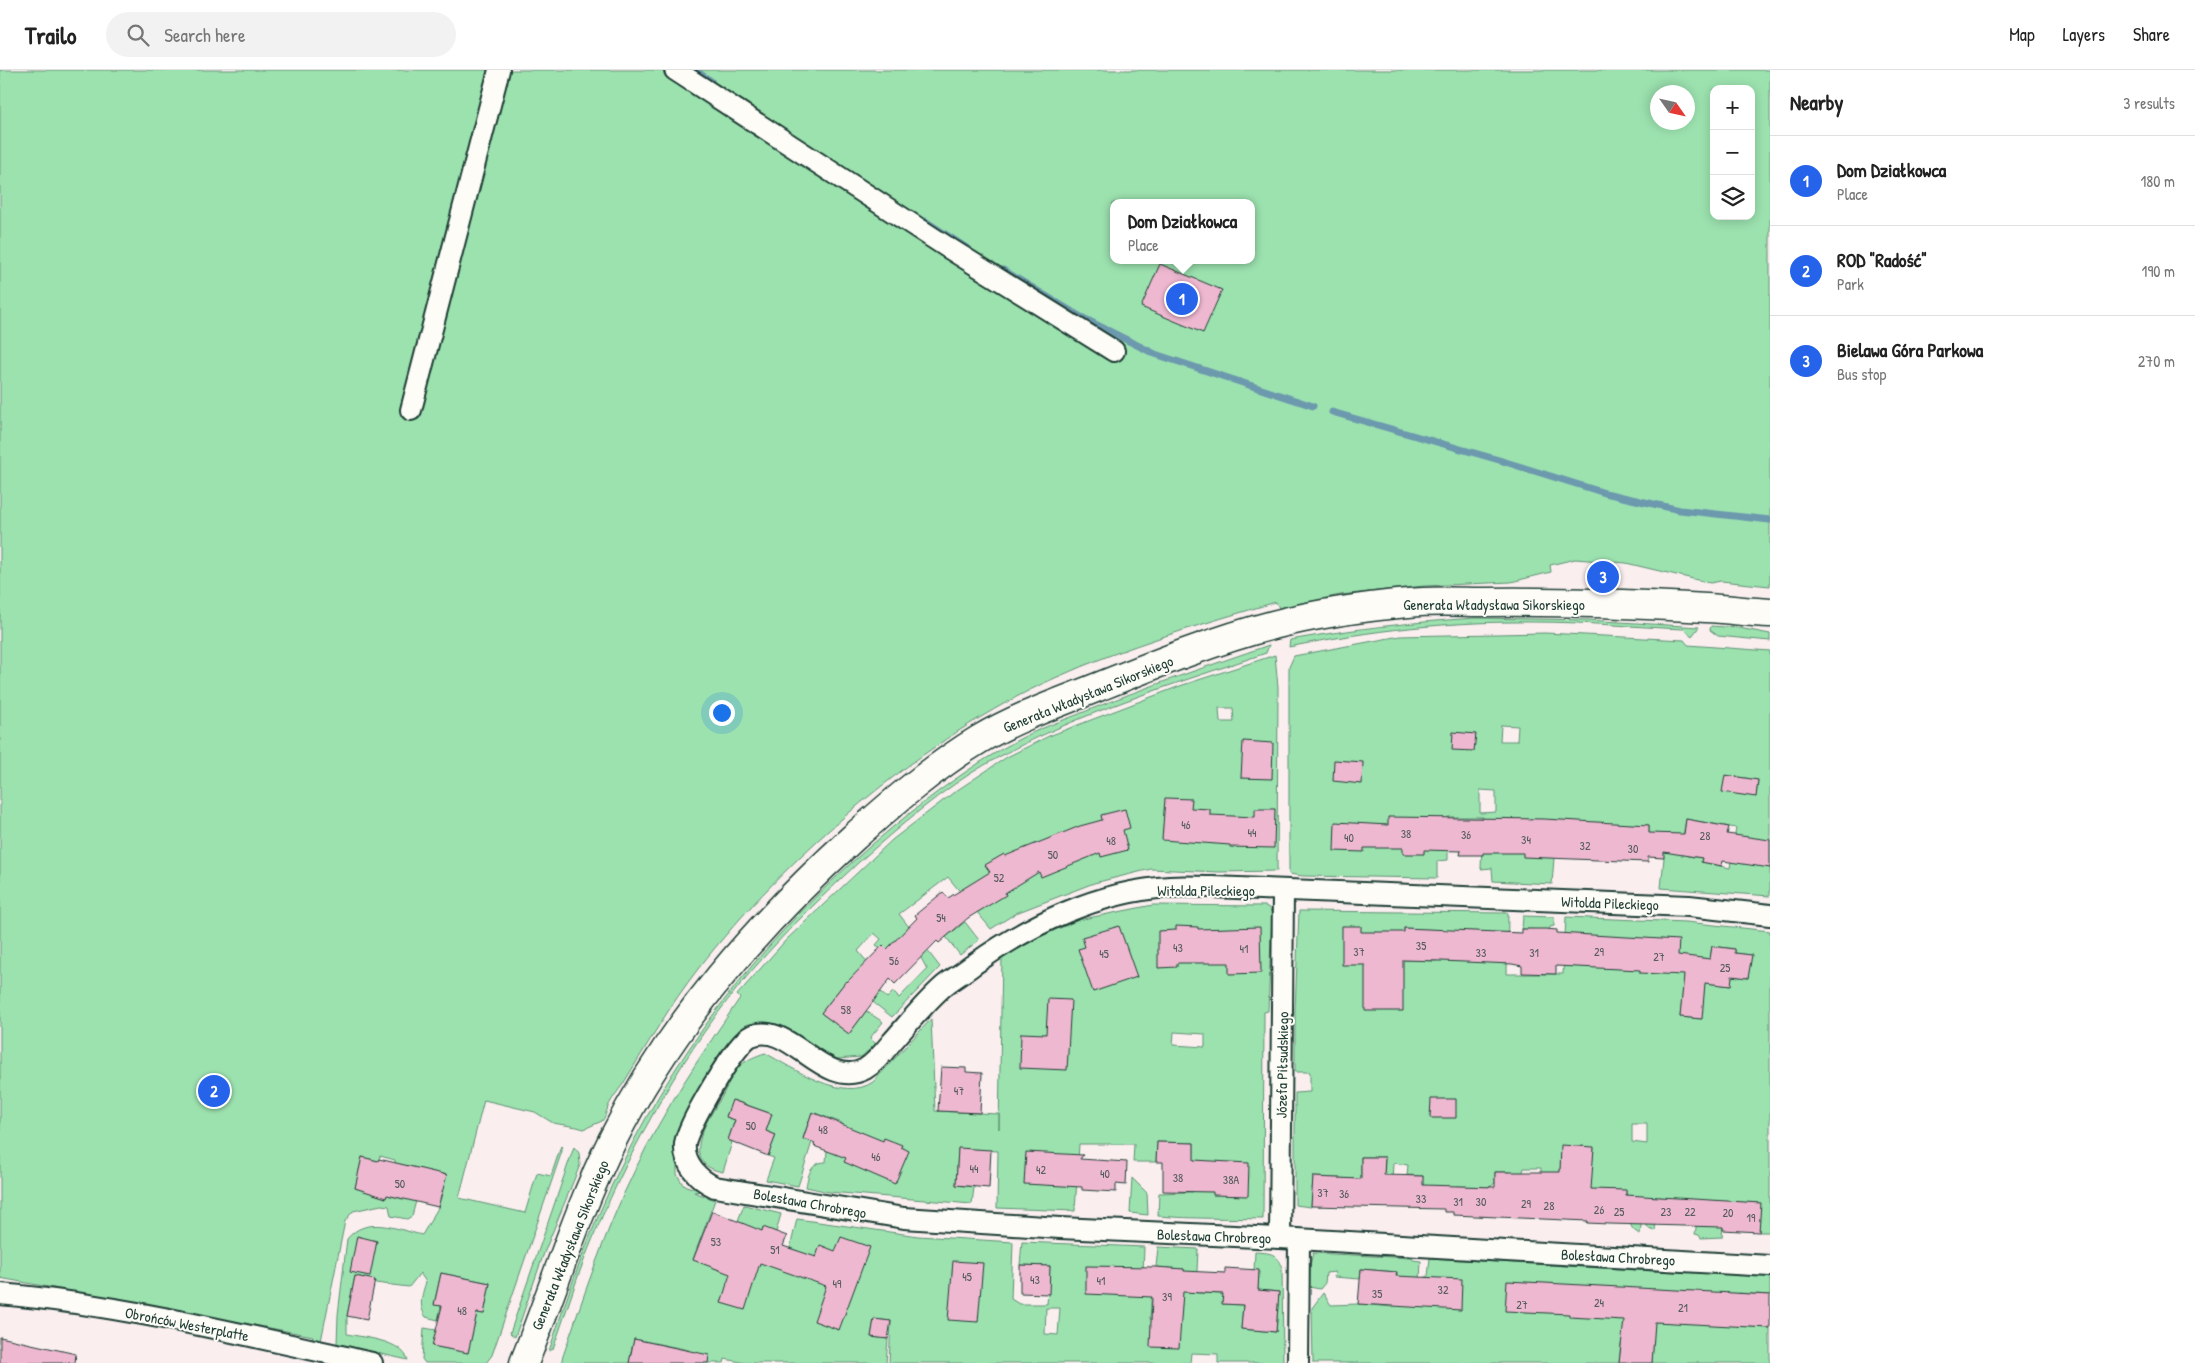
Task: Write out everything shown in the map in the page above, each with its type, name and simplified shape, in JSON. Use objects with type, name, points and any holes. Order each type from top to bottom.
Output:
[{"type":"main road","name":"Generała Władysława Sikorskiego","points":[[524,1363],[588,1191],[611,1143],[654,1068],[703,996],[756,933],[813,875],[874,820],[934,771],[981,739],[1030,714],[1138,671],[1276,624],[1350,610],[1412,602],[1524,601],[1707,608],[1770,613]]},
{"type":"street","points":[[411,410],[499,70]]},
{"type":"street","points":[[675,70],[947,248],[1114,351]]},
{"type":"street","name":"Witolda Pileckiego","points":[[685,1144],[689,1127],[734,1052],[750,1036],[762,1033],[772,1035],[788,1042],[829,1070],[855,1072],[865,1069],[878,1058],[945,985],[1002,945],[1066,911],[1120,895],[1169,887],[1689,906],[1770,915]]},
{"type":"street","name":"Józefa Piłsudskiego","points":[[1284,892],[1289,1239],[1298,1363]]},
{"type":"street","name":"Bolesława Chrobrego","points":[[685,1144],[688,1159],[694,1172],[705,1182],[716,1187],[904,1218],[1050,1228],[1289,1239],[1770,1266]]},
{"type":"street","name":"Obrońców Westerplatte","points":[[0,1294],[40,1298],[116,1310],[254,1337],[372,1363]]},
{"type":"green space","points":[[0,70],[1770,70],[1770,586],[1721,581],[1710,583],[1626,563],[1575,559],[1550,565],[1551,572],[1511,582],[1424,586],[1340,595],[1279,608],[1276,602],[1164,636],[1082,666],[1006,703],[956,732],[860,803],[772,884],[733,926],[698,969],[659,1025],[612,1100],[602,1121],[584,1129],[553,1123],[535,1112],[484,1100],[459,1198],[525,1213],[537,1173],[551,1176],[561,1146],[563,1148],[492,1355],[486,1363],[425,1363],[422,1359],[424,1328],[436,1330],[433,1346],[468,1353],[477,1313],[484,1314],[490,1283],[441,1273],[434,1304],[441,1306],[438,1320],[426,1317],[422,1308],[423,1291],[426,1282],[420,1273],[409,1287],[375,1283],[375,1280],[355,1276],[347,1316],[347,1334],[391,1344],[404,1353],[408,1360],[337,1344],[338,1315],[347,1239],[363,1227],[372,1226],[392,1227],[422,1235],[438,1208],[446,1175],[395,1163],[395,1160],[380,1156],[378,1161],[362,1157],[355,1188],[386,1198],[387,1195],[403,1199],[404,1194],[417,1197],[412,1216],[407,1219],[391,1216],[389,1206],[381,1205],[353,1211],[345,1221],[321,1341],[312,1340],[313,1336],[0,1278]]},
{"type":"green space","points":[[1475,618],[1588,620],[1699,627],[1692,636],[1684,629],[1554,622],[1473,623],[1381,631],[1289,647],[1290,640],[1313,636],[1382,626]]},
{"type":"green space","points":[[1711,626],[1739,628],[1770,634],[1770,641],[1718,636],[1710,630]]},
{"type":"green space","points":[[1545,633],[1684,640],[1688,645],[1770,651],[1770,896],[1661,888],[1664,858],[1649,833],[1649,825],[1623,824],[1554,858],[1552,884],[1493,881],[1492,868],[1481,869],[1483,817],[1448,817],[1448,860],[1437,861],[1437,878],[1303,876],[1289,874],[1289,667],[1294,656],[1400,636]],"holes":[[[1501,725],[1518,726],[1517,741],[1500,741]],[[1725,775],[1758,780],[1756,797]],[[1480,790],[1496,791],[1496,812],[1480,813]],[[1686,819],[1736,828],[1730,868],[1701,862],[1702,858],[1687,856],[1688,845],[1682,843]]]},
{"type":"green space","points":[[1269,645],[1266,653],[1089,715],[988,763],[954,785],[905,822],[859,862],[812,907],[739,986],[673,1079],[618,1181],[583,1262],[553,1349],[549,1351],[590,1235],[620,1168],[645,1119],[705,1026],[738,982],[812,900],[852,862],[923,803],[968,770],[1016,741],[1043,728],[1134,693]]},
{"type":"green space","points":[[1275,655],[1278,687],[1277,871],[1219,872],[1151,869],[1094,883],[1016,913],[991,929],[948,877],[899,914],[940,967],[892,1017],[846,981],[821,1013],[849,1034],[866,1011],[883,1022],[870,1038],[876,1044],[861,1057],[837,1059],[763,1023],[741,1033],[725,1047],[677,1130],[677,1174],[683,1185],[702,1191],[694,1192],[715,1200],[693,1259],[719,1270],[744,1205],[781,1214],[776,1232],[763,1228],[752,1260],[798,1251],[790,1248],[797,1219],[918,1236],[1013,1242],[1011,1299],[1019,1304],[1047,1304],[1050,1266],[1020,1265],[1022,1242],[1144,1247],[1143,1272],[1153,1273],[1150,1319],[1180,1321],[1184,1269],[1156,1267],[1158,1247],[1198,1249],[1196,1293],[1223,1294],[1223,1304],[1243,1305],[1241,1329],[1276,1332],[1279,1292],[1258,1290],[1259,1271],[1254,1270],[1255,1252],[1272,1254],[1280,1261],[1282,1266],[1283,1363],[1218,1363],[1218,1354],[1191,1353],[1190,1363],[889,1363],[891,1321],[874,1319],[871,1337],[888,1339],[886,1363],[746,1363],[725,1359],[724,1363],[686,1363],[689,1350],[634,1339],[629,1363],[562,1363],[578,1311],[605,1240],[624,1193],[646,1148],[684,1082],[740,998],[737,995],[786,940],[892,840],[953,793],[1007,757],[1049,736],[1180,686]],"holes":[[[1219,708],[1233,708],[1234,722],[1220,722]],[[874,933],[881,939],[876,945],[880,948],[883,945],[887,949],[899,937],[921,958],[927,969],[899,998],[893,992],[887,998],[870,983],[867,962],[858,951]],[[1046,1308],[1060,1308],[1058,1335],[1045,1334]]]},
{"type":"green space","points":[[1153,905],[1265,906],[1269,908],[1272,914],[1268,1011],[1264,1012],[1263,1219],[1158,1216],[1159,1193],[1193,1192],[1194,1143],[1157,1142],[1156,1162],[1133,1162],[1134,1144],[1079,1144],[1075,1211],[997,1208],[998,1151],[958,1149],[956,1185],[974,1187],[972,1204],[829,1192],[806,1187],[811,1170],[817,1164],[826,1162],[827,1151],[842,1123],[812,1112],[803,1138],[812,1142],[798,1186],[766,1180],[774,1158],[768,1156],[776,1135],[766,1131],[772,1114],[733,1100],[726,1116],[735,1120],[728,1140],[732,1142],[723,1172],[709,1167],[701,1160],[699,1151],[700,1140],[709,1117],[735,1072],[746,1061],[765,1053],[818,1081],[847,1088],[861,1087],[873,1082],[931,1019],[935,1111],[999,1114],[999,1129],[1002,956],[1025,943],[1078,920]],"holes":[[[1174,1032],[1205,1034],[1205,1047],[1173,1045]]]},
{"type":"green space","points":[[1299,911],[1508,913],[1507,974],[1563,974],[1566,917],[1686,922],[1770,931],[1770,1232],[1759,1232],[1760,1203],[1714,1201],[1713,1222],[1723,1223],[1722,1237],[1701,1238],[1695,1234],[1697,1222],[1705,1221],[1705,1201],[1658,1197],[1655,1231],[1649,1229],[1642,1218],[1640,1234],[1630,1224],[1630,1198],[1626,1198],[1626,1191],[1613,1190],[1613,1195],[1589,1194],[1590,1159],[1593,1160],[1594,1148],[1582,1146],[1580,1159],[1576,1159],[1575,1156],[1561,1156],[1560,1175],[1541,1174],[1541,1168],[1524,1168],[1518,1188],[1508,1189],[1510,1183],[1509,1172],[1495,1172],[1495,1183],[1490,1187],[1456,1186],[1455,1191],[1422,1187],[1423,1176],[1407,1175],[1408,1165],[1393,1163],[1392,1182],[1388,1182],[1387,1194],[1359,1192],[1356,1179],[1313,1177],[1311,1207],[1295,1205],[1295,1093],[1310,1092],[1310,1072],[1295,1072],[1295,1011]],"holes":[[[1404,928],[1438,930],[1437,961],[1404,960]],[[1712,946],[1735,949],[1735,953],[1751,955],[1748,978],[1732,976],[1730,986],[1699,982],[1702,958],[1710,959]],[[1683,989],[1704,991],[1701,1019],[1680,1017]],[[1632,1124],[1647,1124],[1647,1144],[1632,1142]],[[1361,1157],[1385,1157],[1384,1185],[1361,1184]]]},
{"type":"green space","points":[[1523,916],[1554,917],[1554,926],[1550,927],[1549,930],[1522,929]]},
{"type":"green space","points":[[965,922],[979,940],[960,955],[946,937]]},
{"type":"green space","points":[[574,1147],[579,1153],[580,1165],[544,1253],[515,1337],[510,1333]]},
{"type":"green space","points":[[1132,1178],[1147,1193],[1148,1215],[1130,1213]]},
{"type":"green space","points":[[1313,1253],[1412,1258],[1413,1260],[1421,1261],[1419,1299],[1424,1299],[1425,1277],[1428,1277],[1430,1258],[1770,1276],[1770,1295],[1738,1293],[1736,1326],[1770,1328],[1770,1363],[1652,1363],[1653,1347],[1621,1344],[1619,1363],[1313,1363],[1312,1308],[1323,1293],[1331,1305],[1358,1304],[1393,1307],[1397,1272],[1361,1269],[1360,1279],[1334,1277],[1335,1272],[1326,1273],[1325,1283],[1320,1289],[1309,1287],[1310,1265]]},
{"type":"building","points":[[1160,264],[1222,290],[1203,333],[1141,307]]},
{"type":"building","points":[[1453,732],[1476,734],[1474,751],[1452,750]]},
{"type":"building","points":[[1243,741],[1273,743],[1272,779],[1241,778]]},
{"type":"building","points":[[1334,760],[1363,762],[1362,784],[1333,781]]},
{"type":"building","points":[[1725,775],[1758,780],[1756,797],[1722,792]]},
{"type":"building","points":[[1165,798],[1192,799],[1191,808],[1210,809],[1210,815],[1255,817],[1255,809],[1275,809],[1274,848],[1230,847],[1230,845],[1162,840]]},
{"type":"building","points":[[1125,809],[1130,828],[1123,830],[1128,850],[1101,857],[1100,853],[1041,877],[1039,872],[1005,893],[1006,895],[968,918],[939,943],[937,941],[895,984],[890,979],[849,1034],[821,1013],[846,981],[883,945],[887,949],[917,918],[915,915],[943,892],[948,898],[990,872],[985,865],[1004,854],[1005,856],[1080,826],[1102,820],[1101,815]]},
{"type":"building","points":[[1388,817],[1544,819],[1649,825],[1649,833],[1684,834],[1686,819],[1729,827],[1727,834],[1770,840],[1770,868],[1723,861],[1722,866],[1701,862],[1702,858],[1664,852],[1664,858],[1648,857],[1648,862],[1523,857],[1523,853],[1460,855],[1461,851],[1424,850],[1424,854],[1403,854],[1403,848],[1364,848],[1364,852],[1334,851],[1335,822],[1388,825]]},
{"type":"building","points":[[1119,926],[1137,977],[1093,992],[1078,949],[1085,947],[1082,937]]},
{"type":"building","points":[[1176,926],[1198,927],[1198,929],[1260,927],[1261,973],[1229,974],[1229,963],[1177,963],[1177,967],[1158,968],[1158,931],[1176,930]]},
{"type":"building","points":[[1342,926],[1361,926],[1361,932],[1404,932],[1404,928],[1522,933],[1522,929],[1546,929],[1557,930],[1557,933],[1679,940],[1678,955],[1710,959],[1712,946],[1735,949],[1735,953],[1752,955],[1748,978],[1732,976],[1731,986],[1705,983],[1702,1019],[1680,1017],[1684,975],[1640,973],[1640,970],[1556,966],[1556,974],[1522,973],[1522,966],[1512,964],[1403,960],[1403,1011],[1365,1011],[1365,965],[1342,965]]},
{"type":"building","points":[[1048,999],[1071,1000],[1067,1070],[1020,1068],[1021,1033],[1046,1034]]},
{"type":"building","points":[[941,1067],[966,1068],[966,1072],[982,1073],[980,1113],[938,1111]]},
{"type":"building","points":[[1431,1099],[1456,1099],[1456,1118],[1430,1118]]},
{"type":"building","points":[[732,1100],[772,1114],[766,1131],[776,1135],[768,1156],[728,1140],[735,1120],[726,1117]]},
{"type":"building","points":[[812,1112],[883,1141],[884,1138],[902,1145],[901,1147],[909,1151],[895,1184],[844,1162],[846,1158],[814,1146],[815,1143],[803,1139]]},
{"type":"building","points":[[1157,1142],[1194,1143],[1194,1160],[1249,1163],[1248,1196],[1213,1195],[1213,1192],[1163,1191],[1163,1162],[1156,1162]]},
{"type":"building","points":[[1561,1145],[1594,1147],[1591,1189],[1626,1190],[1626,1195],[1761,1203],[1759,1232],[1723,1230],[1723,1227],[1609,1224],[1587,1223],[1588,1221],[1453,1215],[1453,1212],[1444,1212],[1444,1209],[1311,1206],[1313,1177],[1361,1179],[1361,1157],[1385,1157],[1384,1175],[1423,1176],[1423,1185],[1495,1187],[1495,1172],[1560,1172]]},
{"type":"building","points":[[958,1148],[991,1150],[989,1188],[956,1185]]},
{"type":"building","points":[[1026,1152],[1083,1155],[1080,1159],[1127,1162],[1126,1185],[1116,1184],[1116,1192],[1082,1190],[1082,1187],[1024,1184]]},
{"type":"building","points":[[362,1157],[378,1161],[379,1159],[447,1175],[438,1207],[387,1195],[386,1198],[355,1188]]},
{"type":"building","points":[[712,1211],[762,1231],[763,1227],[787,1236],[783,1246],[816,1257],[820,1245],[835,1251],[841,1237],[870,1247],[839,1330],[814,1321],[826,1286],[760,1263],[745,1310],[721,1303],[730,1274],[693,1260]]},
{"type":"building","points":[[357,1236],[377,1241],[370,1276],[350,1272]]},
{"type":"building","points":[[953,1261],[983,1263],[978,1322],[948,1320]]},
{"type":"building","points":[[1020,1265],[1050,1266],[1049,1294],[1020,1293]]},
{"type":"building","points":[[1086,1266],[1156,1267],[1184,1269],[1184,1271],[1225,1273],[1225,1268],[1259,1270],[1258,1290],[1279,1292],[1276,1332],[1241,1329],[1243,1305],[1222,1304],[1223,1294],[1183,1292],[1179,1348],[1150,1347],[1152,1297],[1086,1294]]},
{"type":"building","points":[[1361,1269],[1397,1272],[1396,1276],[1462,1279],[1461,1310],[1358,1304]]},
{"type":"building","points":[[441,1273],[490,1283],[484,1314],[477,1313],[468,1353],[432,1346],[442,1306],[434,1305]]},
{"type":"building","points":[[355,1276],[375,1280],[367,1320],[347,1316]]},
{"type":"building","points":[[1507,1281],[1770,1295],[1770,1328],[1655,1322],[1652,1363],[1619,1363],[1624,1320],[1569,1317],[1569,1314],[1505,1311]]},
{"type":"building","points":[[874,1319],[891,1321],[888,1339],[871,1337]]},
{"type":"building","points":[[0,1337],[76,1354],[75,1363],[0,1363]]},
{"type":"building","points":[[634,1339],[709,1355],[708,1363],[629,1363]]},
{"type":"waterway","points":[[694,70],[711,81]]},
{"type":"waterway","points":[[925,221],[968,249]]},
{"type":"waterway","points":[[1003,270],[1081,317],[1155,354],[1313,406]]},
{"type":"waterway","points":[[1332,412],[1605,493],[1680,510],[1770,520]]},
{"type":"place","name":"Dom Działkowca","points":[[1182,299]]},
{"type":"place","name":"Bielawa Góra Parkowa","points":[[1603,577]]},
{"type":"place","name":"ROD \"Radość\"","points":[[214,1091]]}]
